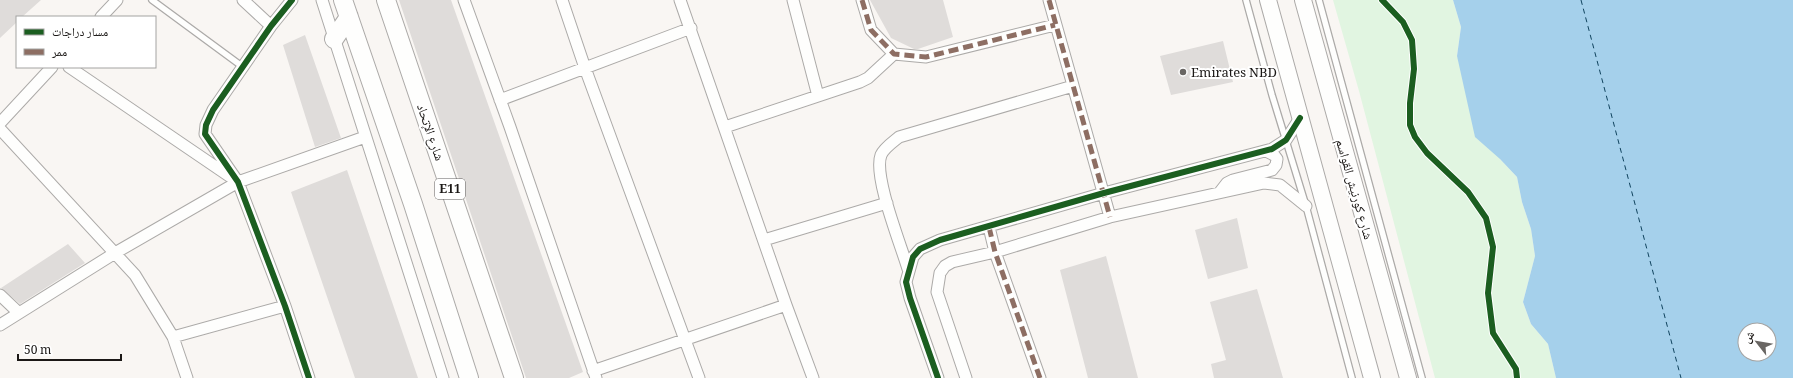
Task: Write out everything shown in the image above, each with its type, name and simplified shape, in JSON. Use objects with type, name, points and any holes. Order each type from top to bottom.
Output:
[{"type":"main road","points":[[343,0],[413,204],[469,378]]},
{"type":"main road","name":"شارع الإتحاد","points":[[386,0],[514,378]]},
{"type":"main road","points":[[1268,0],[1372,378]]},
{"type":"main road","name":"شارع كورنيش القواسم","points":[[1303,0],[1408,378]]},
{"type":"main road","points":[[334,39],[349,17]]},
{"type":"street","points":[[102,16],[117,0]]},
{"type":"street","points":[[242,0],[271,26]]},
{"type":"street","points":[[292,0],[271,26],[213,110],[206,125],[205,134],[238,182],[285,306],[308,378]]},
{"type":"street","points":[[322,0],[443,378]]},
{"type":"street","points":[[464,0],[595,374],[684,339],[786,304]]},
{"type":"street","points":[[562,0],[585,68],[699,378]]},
{"type":"street","points":[[680,0],[813,378]]},
{"type":"street","points":[[793,0],[818,96]]},
{"type":"street","points":[[862,0],[871,30],[894,54],[926,57],[1055,25]]},
{"type":"street","points":[[1049,0],[1110,217]]},
{"type":"street","points":[[500,100],[691,28]]},
{"type":"street","points":[[725,127],[868,78],[894,54]]},
{"type":"street","points":[[0,123],[51,68]]},
{"type":"street","points":[[70,68],[238,182]]},
{"type":"street","points":[[908,269],[887,203],[879,167],[882,154],[898,137],[1073,86]]},
{"type":"street","points":[[938,378],[910,298],[906,282],[908,269],[913,257],[920,249],[940,240],[1104,193],[1272,149],[1286,140],[1300,118]]},
{"type":"street","points":[[0,129],[136,275],[173,337],[188,378]]},
{"type":"street","points":[[0,325],[115,253],[238,182],[365,137]]},
{"type":"street","points":[[1220,192],[1227,183],[1233,180],[1272,170],[1277,159],[1274,155],[1266,151]]},
{"type":"street","points":[[966,378],[937,292],[937,281],[940,273],[945,266],[952,262],[995,252],[1110,217],[1264,183],[1280,185],[1306,206]]},
{"type":"street","points":[[764,240],[887,203]]},
{"type":"street","points":[[989,227],[995,252],[1040,378]]},
{"type":"street","points":[[0,295],[19,313]]},
{"type":"street","points":[[173,337],[285,306]]},
{"type":"lane","points":[[152,0],[243,67]]},
{"type":"lane","points":[[1246,0],[1272,95],[1306,206],[1352,378]]},
{"type":"lane","name":"شارع كورنيش القواسم","points":[[1320,0],[1422,378]]},
{"type":"green space","points":[[1333,0],[1453,0],[1461,27],[1457,56],[1500,159],[1517,177],[1522,202],[1531,229],[1535,256],[1523,302],[1531,324],[1548,344],[1556,378],[1435,378],[1359,91]]},
{"type":"water","points":[[1453,0],[1793,0],[1793,378],[1556,378],[1548,344],[1531,324],[1523,302],[1535,256],[1531,229],[1522,202],[1517,177],[1500,159],[1475,137],[1457,56],[1461,27]]},
{"type":"building","points":[[0,0],[41,0],[23,16],[16,16],[16,23],[0,38]]},
{"type":"building","points":[[399,0],[451,0],[583,372],[569,378],[526,378]]},
{"type":"building","points":[[870,0],[943,0],[953,37],[914,49],[891,38]]},
{"type":"building","points":[[305,35],[341,138],[315,147],[283,45]]},
{"type":"building","points":[[1223,41],[1233,82],[1171,95],[1160,56]]},
{"type":"building","points":[[347,170],[418,378],[355,378],[291,192]]},
{"type":"building","points":[[1237,218],[1248,268],[1208,279],[1195,230]]},
{"type":"building","points":[[68,244],[85,263],[20,304],[1,288]]},
{"type":"building","points":[[1106,256],[1138,378],[1088,378],[1060,270]]},
{"type":"building","points":[[1257,289],[1283,378],[1214,378],[1211,364],[1226,360],[1210,302]]},
{"type":"ferry route","points":[[1581,0],[1681,378]]},
{"type":"marked path","points":[[862,0],[871,30],[894,54],[926,57],[1055,25]]},
{"type":"marked path","points":[[1049,0],[1110,217]]},
{"type":"marked path","points":[[989,227],[995,252],[1040,378]]},
{"type":"cycle path","points":[[292,0],[271,26],[213,110],[206,125],[205,134],[238,182],[285,306],[309,378]]},
{"type":"cycle path","points":[[1382,0],[1403,22],[1412,40],[1414,69],[1410,103],[1410,125],[1415,137],[1427,153],[1468,192],[1486,218],[1493,247],[1488,293],[1493,333],[1516,369],[1517,378]]},
{"type":"cycle path","points":[[938,378],[910,298],[906,282],[913,257],[920,249],[940,240],[1104,193],[1272,149],[1286,140],[1300,118]]},
{"type":"place","name":"Emirates NBD","points":[[1183,72]]}]
